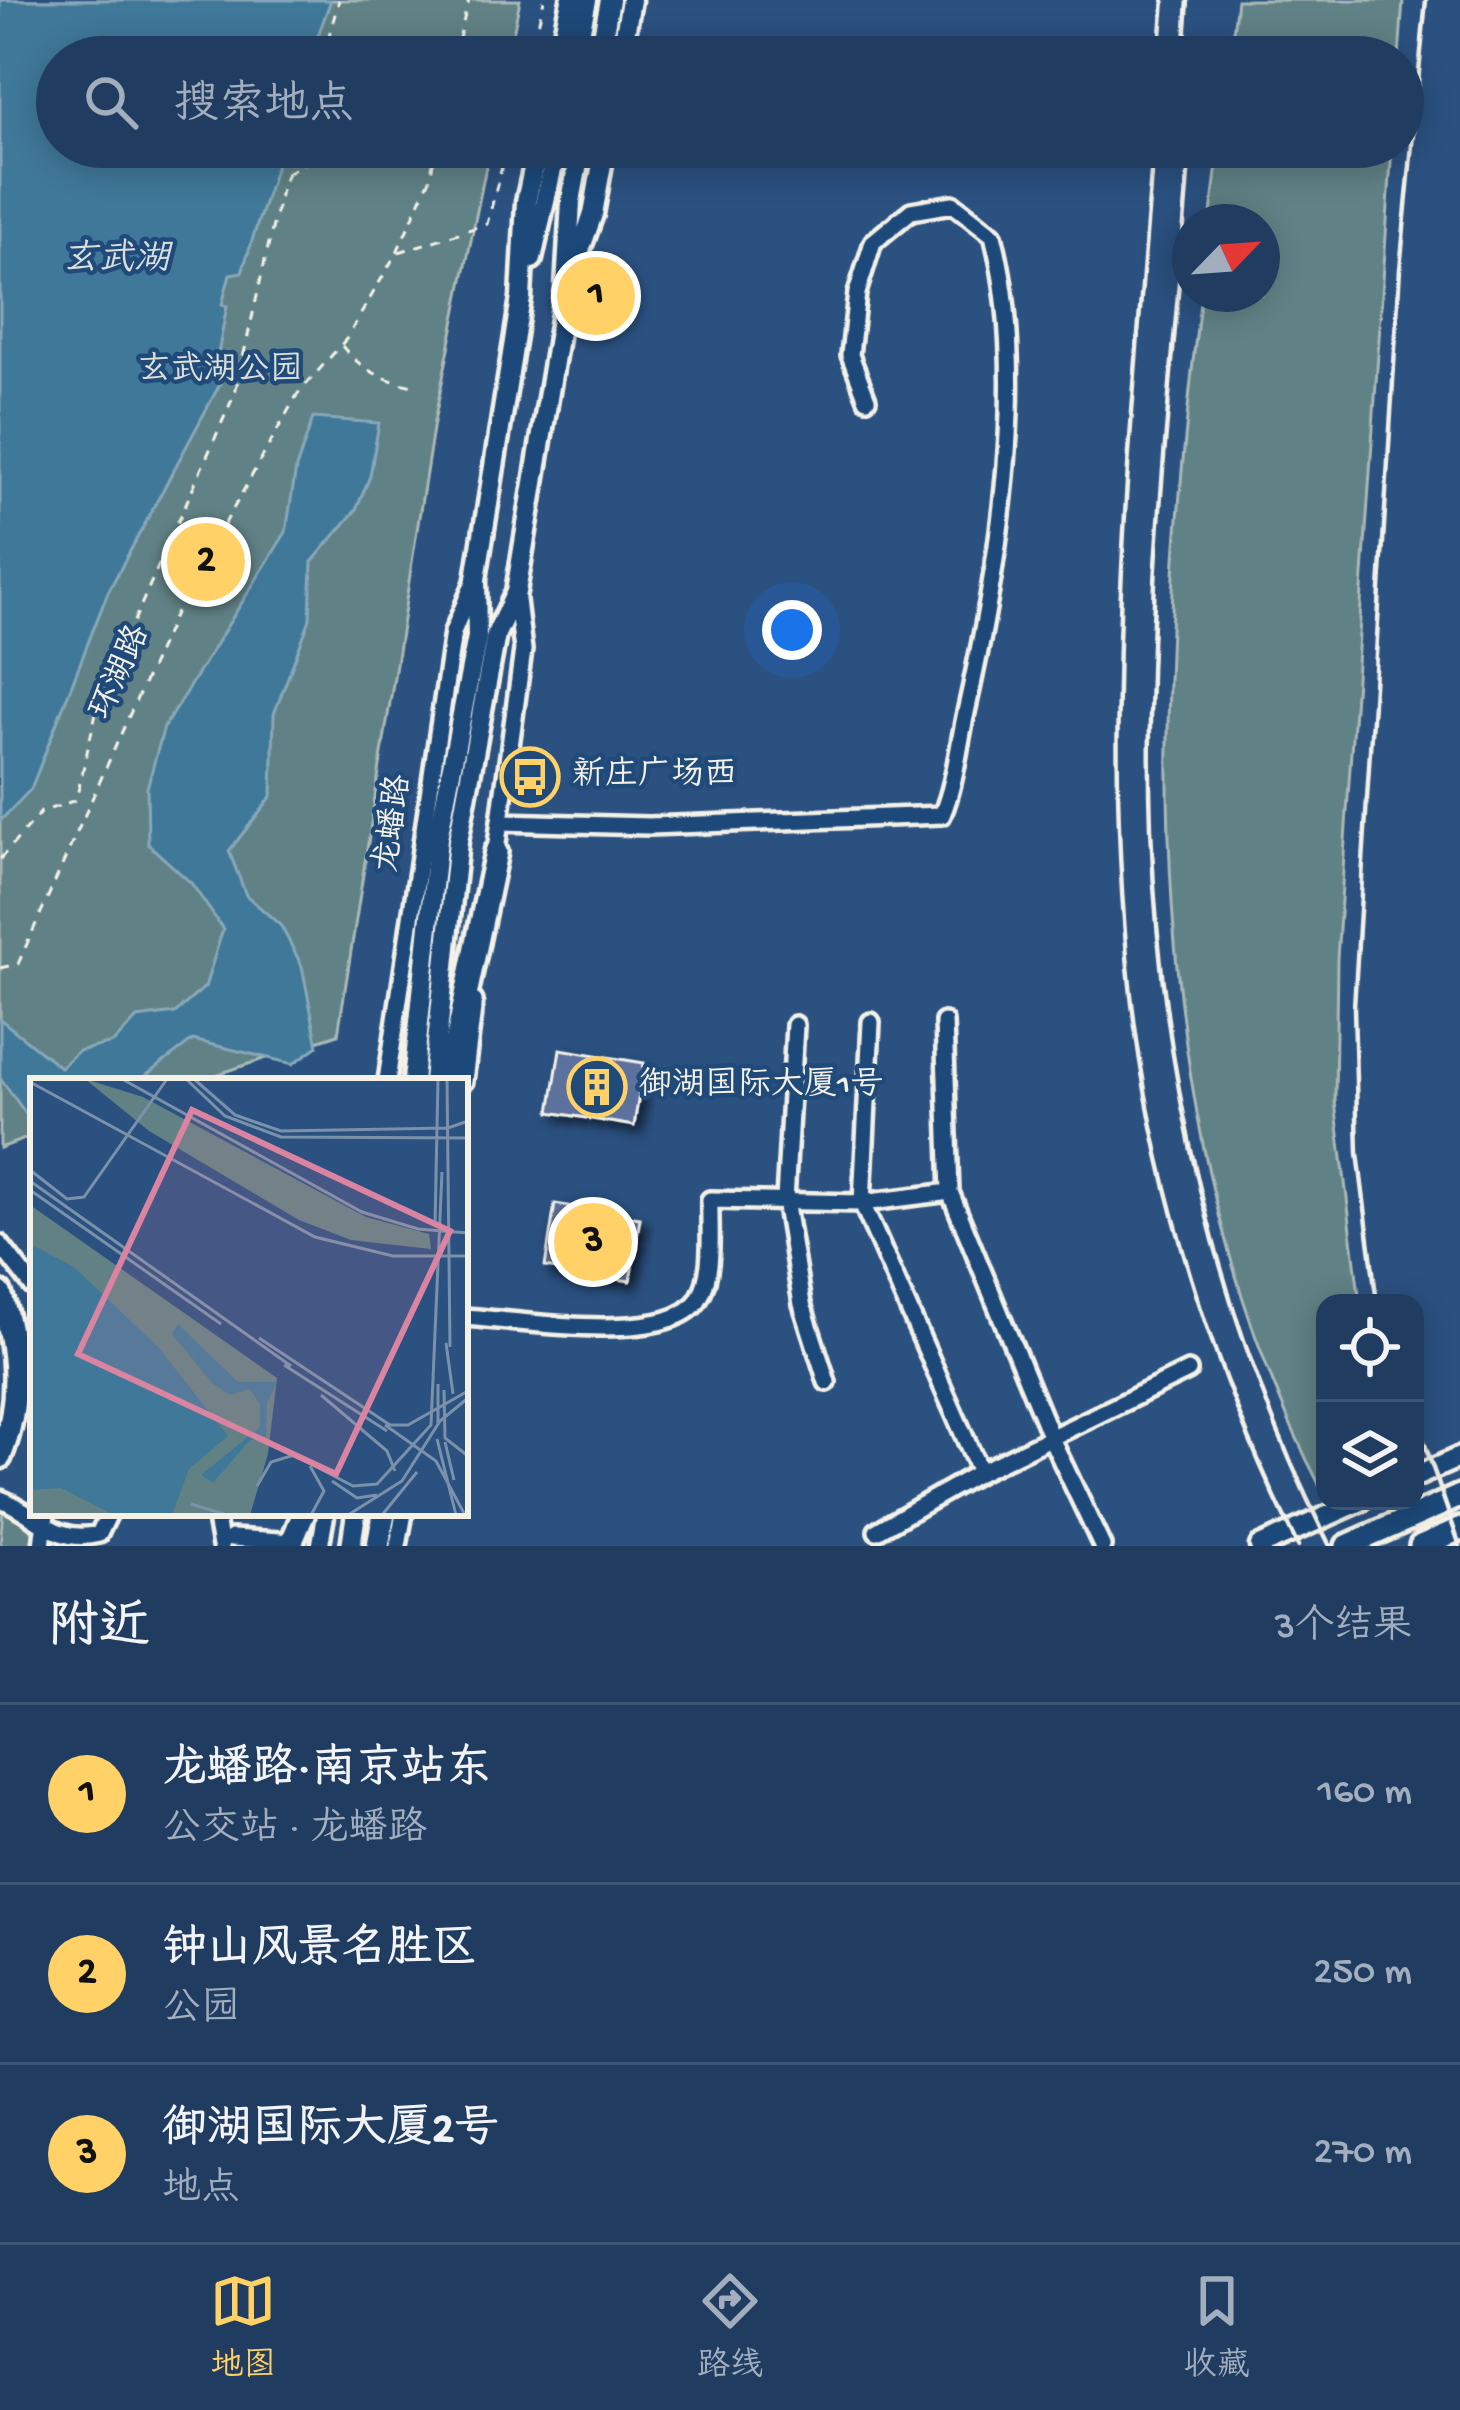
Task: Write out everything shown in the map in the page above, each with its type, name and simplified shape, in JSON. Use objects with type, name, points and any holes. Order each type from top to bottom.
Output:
[{"type":"highway","points":[[454,1075],[496,852]]},
{"type":"highway","points":[[0,1293],[14,1341],[17,1386],[0,1457]]},
{"type":"highway","points":[[1346,1546],[1460,1496]]},
{"type":"highway","points":[[285,1543],[302,1516]]},
{"type":"highway","points":[[375,1546],[380,1516]]},
{"type":"highway","points":[[1421,1546],[1460,1529]]},
{"type":"main road","points":[[563,36],[571,0]]},
{"type":"main road","points":[[579,36],[587,0]]},
{"type":"main road","points":[[602,36],[610,0]]},
{"type":"main road","points":[[625,36],[631,0]]},
{"type":"main road","name":"龙蟠路","points":[[433,1078],[458,841],[487,636],[476,579],[521,298],[526,202],[533,168]]},
{"type":"main road","name":"龙蟠路","points":[[521,298],[553,168]]},
{"type":"main road","name":"龙蟠路","points":[[412,1078],[438,838],[487,636],[516,592],[566,289],[577,168]]},
{"type":"main road","name":"龙蟠路","points":[[566,289],[593,214],[601,168]]},
{"type":"main road","points":[[1424,1473],[1460,1457]]},
{"type":"main road","points":[[1261,1546],[1341,1510]]},
{"type":"main road","points":[[351,1546],[356,1516]]},
{"type":"street","points":[[500,821],[649,826],[941,814],[953,788],[978,662],[998,513],[1010,338],[993,235],[953,204],[911,211],[873,242],[857,293],[850,355],[867,399]]},
{"type":"street","name":"龙蟠路","points":[[387,1078],[453,632],[476,579]]},
{"type":"street","name":"龙蟠路","points":[[496,852],[523,650],[516,592]]},
{"type":"street","points":[[872,1022],[862,1203],[980,1472]]},
{"type":"street","points":[[944,1022],[950,1192],[1051,1438],[1102,1546]]},
{"type":"street","points":[[795,1025],[785,1200],[802,1304],[827,1382]]},
{"type":"street","points":[[468,1317],[599,1326],[669,1321],[698,1302],[709,1265],[710,1200],[862,1203],[950,1192]]},
{"type":"street","points":[[0,1244],[30,1283]]},
{"type":"street","points":[[877,1531],[980,1472],[1188,1371]]},
{"type":"street","points":[[0,1499],[22,1511],[43,1541],[100,1540]]},
{"type":"street","points":[[320,1546],[325,1516]]},
{"type":"street","points":[[398,1546],[403,1516]]},
{"type":"street","points":[[226,1542],[285,1543]]},
{"type":"path","points":[[329,36],[339,0]]},
{"type":"path","points":[[460,36],[469,0]]},
{"type":"path","points":[[535,36],[544,0]]},
{"type":"path","points":[[0,860],[41,812],[76,800],[99,700],[235,393],[288,168]]},
{"type":"path","points":[[286,174],[296,168]]},
{"type":"path","name":"环湖路","points":[[0,968],[17,964],[178,609],[296,395],[341,345],[397,252],[432,168]]},
{"type":"path","points":[[397,252],[487,224],[502,168]]},
{"type":"path","points":[[341,345],[370,372],[417,387]]},
{"type":"green space","name":"玄武湖公园","points":[[0,0],[520,0],[512,36],[36,36],[36,168],[486,168],[434,422],[338,1034],[207,1078],[30,1078],[30,1137],[0,1148]]},
{"type":"green space","points":[[1237,0],[1403,0],[1400,36],[1233,36]]},
{"type":"green space","points":[[1216,168],[1391,168],[1337,959],[1335,1102],[1359,1294],[1316,1294],[1316,1476],[1262,1355],[1217,1209],[1188,1059],[1172,907],[1168,753],[1184,445],[1199,312],[1280,312],[1280,204],[1212,204]]},
{"type":"green space","points":[[3,1508],[33,1531],[37,1546],[0,1546]]},
{"type":"water","name":"玄武湖","points":[[0,0],[331,0],[318,36],[36,36],[36,168],[275,168],[242,272],[230,274],[222,305],[227,306],[218,354],[226,364],[219,386],[108,592],[31,789],[0,821]]},
{"type":"water","points":[[313,418],[379,423],[370,476],[356,510],[312,562],[310,619],[274,714],[272,796],[229,851],[246,895],[281,926],[302,966],[318,1046],[293,1064],[193,1040],[143,1078],[30,1078],[30,1114],[26,1114],[0,1078],[0,1019],[60,1067],[78,1051],[113,1043],[137,1018],[175,1013],[205,987],[223,929],[191,883],[148,844],[147,788],[164,727],[286,532],[296,468]]},
{"type":"building","name":"御湖国际大厦1号","points":[[560,1049],[644,1063],[634,1126],[550,1112]]},
{"type":"building","points":[[555,1204],[640,1218],[630,1281],[545,1267]]},
{"type":"railway","points":[[1161,36],[1164,0]]},
{"type":"railway","points":[[1185,36],[1188,0]]},
{"type":"railway","points":[[1423,36],[1426,0]]},
{"type":"railway","points":[[1151,168],[1127,477],[1118,697],[1118,808],[1135,1027],[1159,1161],[1196,1293],[1243,1422],[1298,1546]]},
{"type":"railway","points":[[1188,168],[1151,658],[1151,828],[1157,921],[1167,1014],[1202,1197],[1256,1375],[1330,1546]]},
{"type":"railway","points":[[1376,1294],[1358,1153],[1354,1007],[1410,168]]},
{"type":"railway","points":[[1424,1442],[1460,1546]]},
{"type":"place","name":"龙蟠路·南京站东","points":[[596,296]]},
{"type":"place","name":"钟山风景名胜区","points":[[206,562]]},
{"type":"place","name":"新庄广场西","points":[[530,777]]},
{"type":"place","name":"御湖国际大厦1号","points":[[597,1087]]},
{"type":"place","name":"御湖国际大厦2号","points":[[593,1242]]}]
